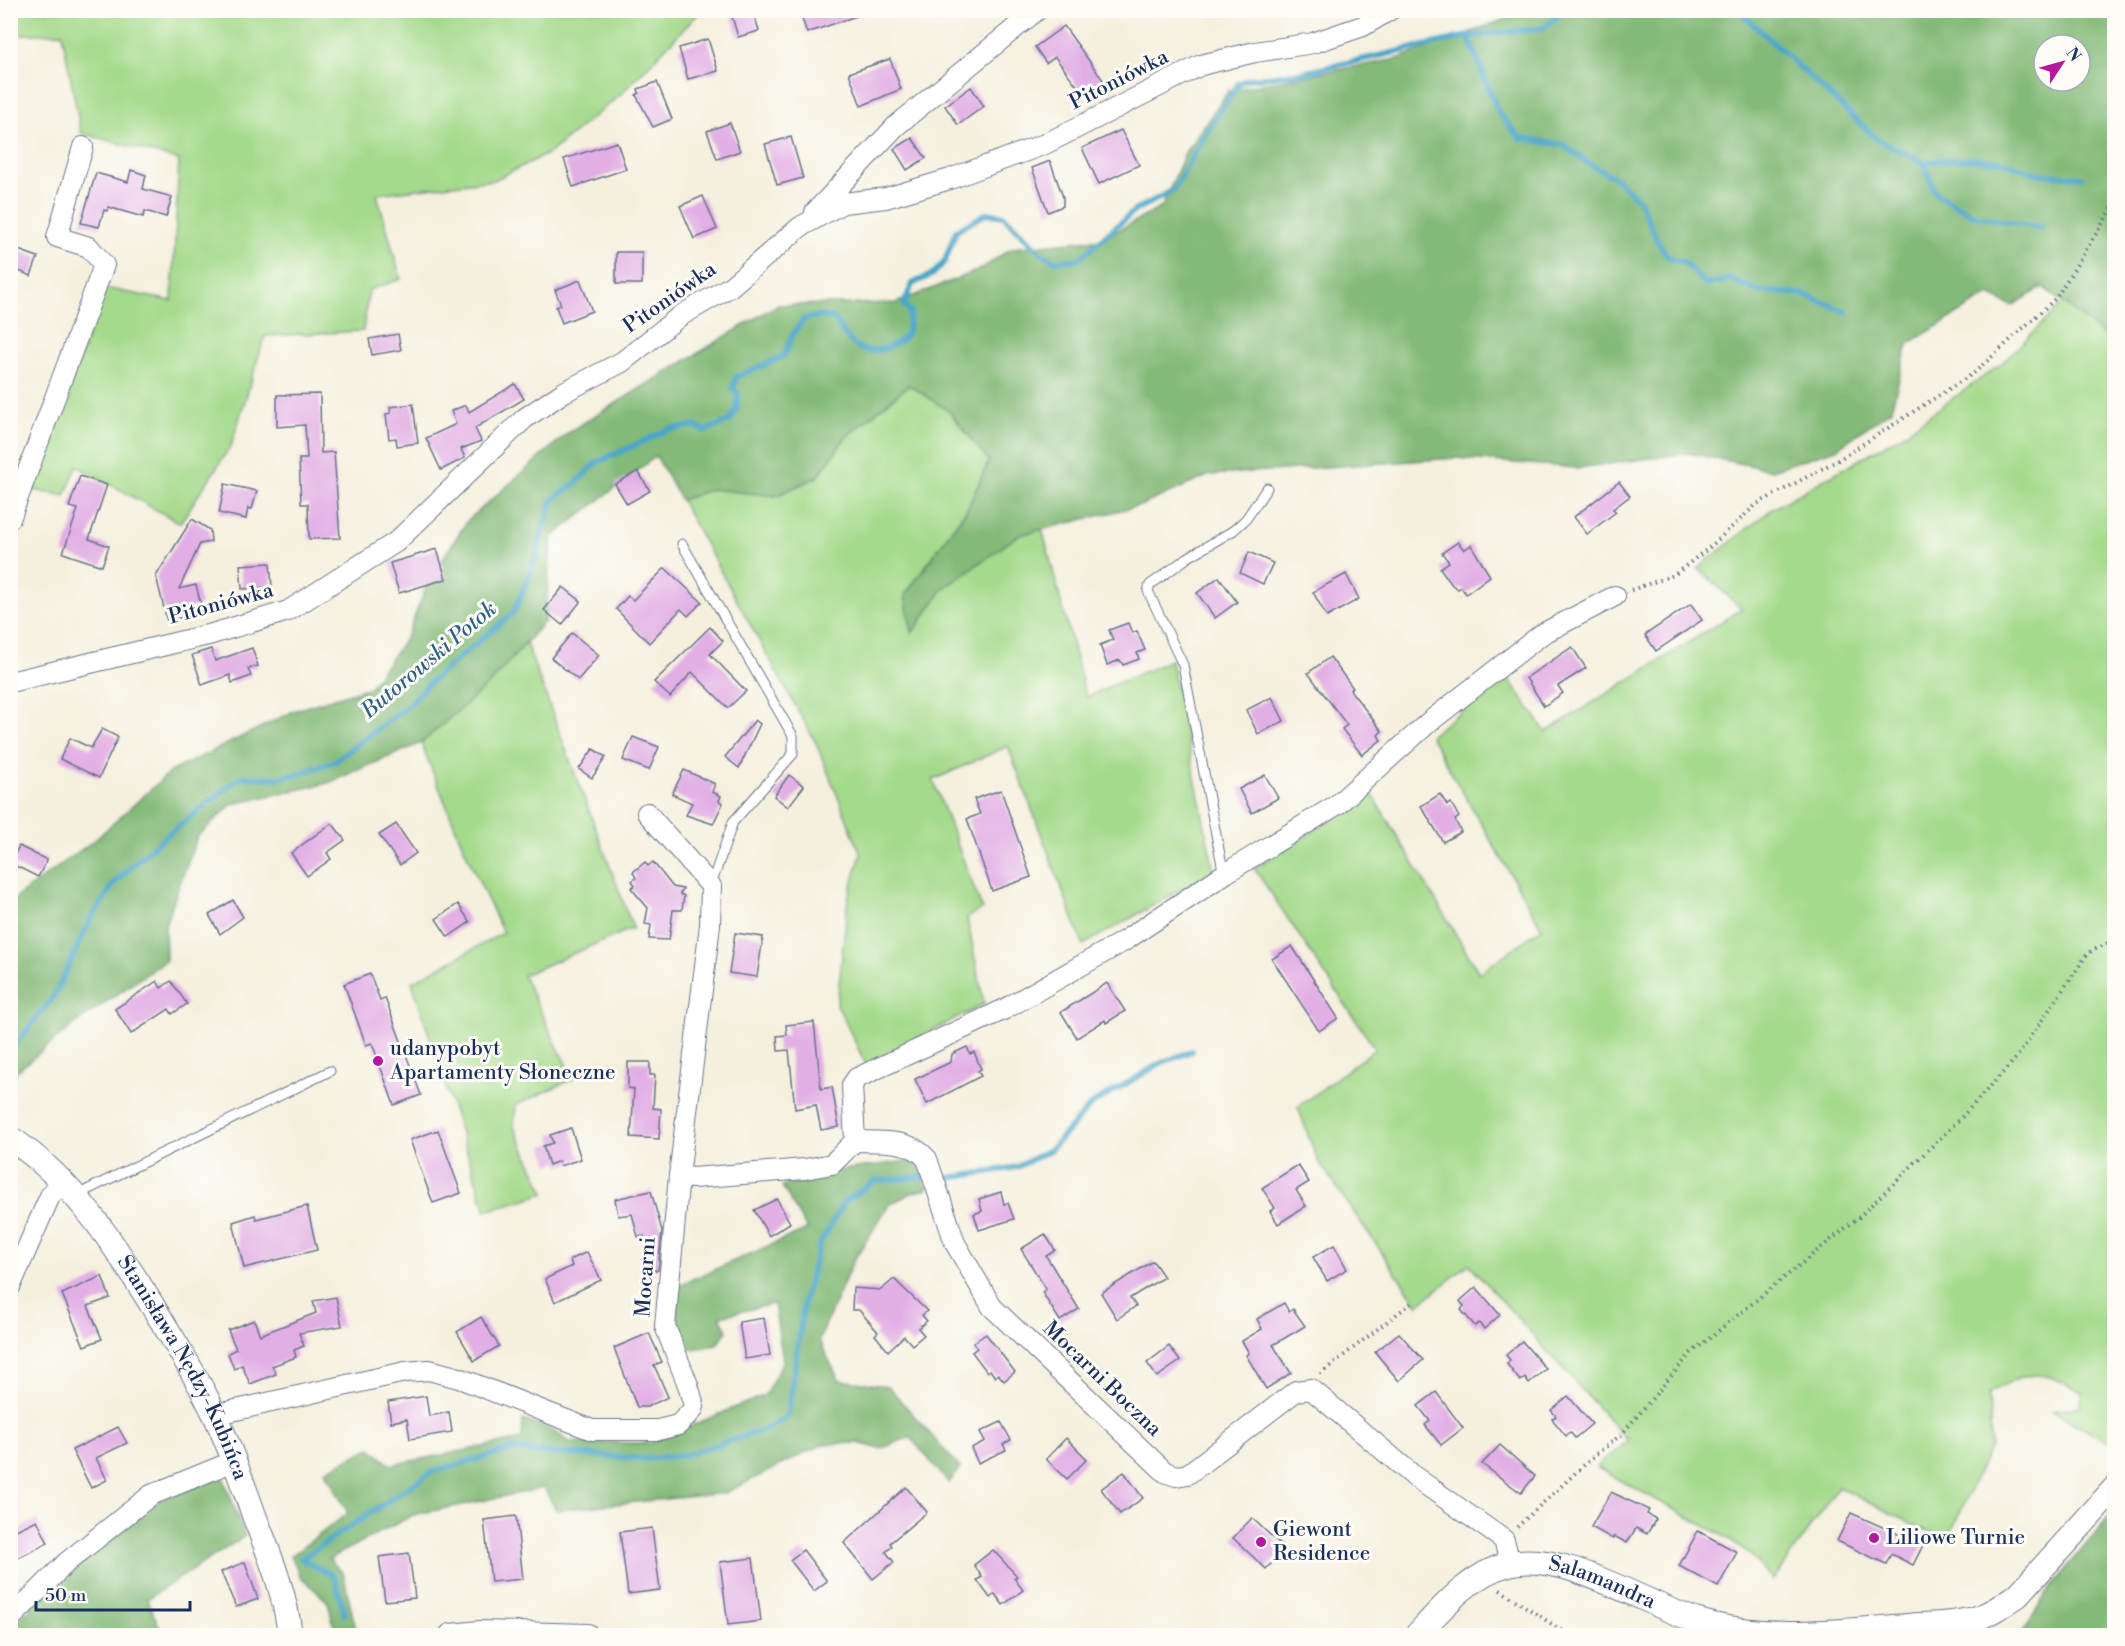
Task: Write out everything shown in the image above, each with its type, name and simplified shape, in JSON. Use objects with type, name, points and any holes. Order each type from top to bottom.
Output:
[{"type":"street","points":[[800,227],[896,126],[1037,10]]},
{"type":"street","name":"Pitoniówka","points":[[10,682],[212,634],[288,611],[396,542],[525,418],[564,392],[622,362],[680,315],[730,287],[800,227],[843,203],[886,198],[950,180],[1045,144],[1201,65],[1255,52],[1313,43],[1364,26],[1390,10]]},
{"type":"street","points":[[10,519],[104,265],[89,247],[57,237],[83,147]]},
{"type":"street","points":[[679,1176],[693,1178],[832,1164],[855,1141],[852,1085],[857,1078],[1005,1009],[1124,941],[1226,873],[1338,804],[1428,723],[1542,634],[1615,596]]},
{"type":"street","points":[[647,813],[711,886]]},
{"type":"street","name":"Mocarni","points":[[216,1416],[394,1374],[429,1370],[459,1378],[592,1430],[658,1430],[678,1425],[694,1406],[665,1326],[679,1176],[710,925],[711,886]]},
{"type":"street","name":"Stanisława Nędzy-Kubińca","points":[[10,1138],[70,1190],[134,1276],[186,1360],[216,1416],[234,1461],[281,1592],[290,1635]]},
{"type":"street","name":"Mocarni Boczna","points":[[855,1141],[900,1143],[918,1149],[927,1159],[955,1243],[992,1307],[1165,1472],[1176,1476],[1188,1474],[1296,1391],[1306,1388],[1314,1390]]},
{"type":"street","points":[[10,1287],[50,1196],[70,1190]]},
{"type":"street","points":[[1314,1390],[1415,1477],[1504,1540],[1510,1563]]},
{"type":"street","points":[[10,1619],[67,1562],[152,1495],[234,1461]]},
{"type":"street","name":"Salamandra","points":[[1416,1635],[1460,1591],[1487,1573],[1510,1563],[1542,1562],[1565,1567],[1697,1620],[1751,1631],[1872,1629],[1964,1621],[1999,1608],[2018,1594],[2115,1489]]},
{"type":"street","points":[[451,1635],[480,1633],[587,1635]]},
{"type":"lane","points":[[1226,873],[1222,865],[1183,665],[1148,591],[1150,585],[1187,558],[1234,530],[1246,519],[1267,488]]},
{"type":"lane","points":[[682,544],[793,736],[793,754],[733,822],[711,886]]},
{"type":"lane","points":[[70,1190],[87,1190],[330,1071]]},
{"type":"path","points":[[1615,596],[1674,575],[1710,547],[1757,504],[1838,460],[1974,373],[2056,298],[2115,205]]},
{"type":"path","points":[[1504,1540],[1595,1455],[1621,1435],[1691,1353],[1859,1217],[1961,1118],[2017,1057],[2088,952],[2115,940]]},
{"type":"path","points":[[1314,1390],[1319,1375],[1411,1303]]},
{"type":"path","points":[[1487,1573],[1498,1589],[1570,1635]]},
{"type":"green space","points":[[10,11],[701,11],[620,95],[549,153],[494,180],[377,194],[401,279],[369,290],[363,331],[265,336],[231,446],[180,523],[77,466],[65,496],[33,490],[105,288],[172,301],[179,160],[81,133],[62,33],[11,35]]},
{"type":"green space","points":[[1542,11],[2114,11],[2114,343],[2043,287],[2012,306],[1989,295],[1908,344],[1891,410],[1836,449],[1772,470],[1689,453],[1578,468],[1456,458],[1210,475],[1142,505],[1019,535],[943,589],[912,633],[905,595],[967,509],[989,461],[949,411],[909,385],[846,437],[818,476],[776,496],[712,489],[681,500],[656,456],[552,537],[545,621],[490,683],[421,743],[328,783],[232,804],[197,837],[165,925],[166,960],[76,1023],[11,1076],[10,905],[18,896],[96,839],[170,772],[296,710],[370,687],[406,638],[429,580],[467,521],[570,431],[777,305],[896,303],[979,270],[1012,248],[1102,239],[1162,207],[1186,151],[1229,90],[1397,59],[1506,19]]},
{"type":"green space","points":[[2063,303],[2114,343],[2114,1444],[2052,1411],[2079,1406],[2083,1393],[2046,1376],[2026,1376],[1989,1393],[1991,1444],[1947,1541],[1838,1487],[1773,1580],[1750,1554],[1729,1539],[1596,1467],[1628,1441],[1469,1264],[1418,1305],[1317,1159],[1298,1107],[1375,1049],[1254,868],[1372,794],[1479,973],[1542,928],[1430,736],[1506,675],[1546,732],[1742,609],[1698,568],[1772,509],[1899,437],[2001,364]]},
{"type":"green space","points":[[910,384],[949,411],[989,461],[967,509],[905,595],[913,632],[943,589],[1019,535],[1042,529],[1086,697],[1171,660],[1214,871],[1083,945],[1008,746],[933,780],[982,909],[967,918],[984,1004],[866,1065],[837,1004],[848,898],[861,854],[816,743],[681,500],[712,489],[776,496],[818,477],[846,437]]},
{"type":"green space","points":[[526,643],[633,928],[523,975],[573,1079],[516,1105],[514,1127],[545,1193],[486,1211],[412,982],[503,933],[465,851],[421,743],[490,683]]},
{"type":"green space","points":[[916,1160],[928,1189],[911,1193],[889,1205],[853,1261],[819,1340],[839,1380],[888,1386],[960,1468],[949,1483],[910,1437],[880,1449],[858,1443],[823,1444],[725,1493],[556,1510],[544,1488],[413,1515],[329,1559],[343,1573],[356,1631],[336,1635],[328,1602],[301,1577],[291,1556],[348,1513],[325,1471],[370,1448],[391,1465],[522,1439],[523,1420],[548,1428],[570,1442],[650,1443],[765,1395],[783,1361],[774,1304],[720,1316],[727,1331],[716,1345],[688,1350],[676,1316],[679,1285],[807,1229],[782,1186],[841,1170]]},
{"type":"green space","points":[[223,1477],[245,1536],[147,1599],[163,1635],[11,1636],[10,1630],[43,1595],[162,1499]]},
{"type":"green space","points":[[2114,1511],[2114,1635],[2020,1635],[2051,1587]]},
{"type":"building","points":[[730,10],[753,10],[759,31],[738,37]]},
{"type":"building","points":[[799,10],[864,10],[865,13],[807,33]]},
{"type":"building","points":[[1064,26],[1103,80],[1084,95],[1055,57],[1046,63],[1035,47]]},
{"type":"building","points":[[708,39],[718,71],[688,79],[679,48]]},
{"type":"building","points":[[890,59],[901,89],[861,106],[849,73]]},
{"type":"building","points":[[657,82],[672,119],[653,127],[636,95],[639,93],[638,89]]},
{"type":"building","points":[[971,87],[984,106],[958,125],[945,106]]},
{"type":"building","points":[[730,123],[740,151],[717,159],[707,131]]},
{"type":"building","points":[[1121,130],[1139,165],[1099,184],[1082,148]]},
{"type":"building","points":[[791,137],[803,178],[777,185],[765,144]]},
{"type":"building","points":[[912,138],[926,158],[907,170],[894,149]]},
{"type":"building","points":[[617,142],[626,169],[573,187],[564,159]]},
{"type":"building","points":[[1050,161],[1063,197],[1063,206],[1048,212],[1032,168]]},
{"type":"building","points":[[131,170],[146,175],[143,189],[172,197],[166,217],[145,211],[143,217],[108,207],[107,211],[104,210],[99,227],[81,223],[96,173],[128,182]]},
{"type":"building","points":[[703,196],[717,229],[694,239],[680,206]]},
{"type":"building","points":[[10,247],[38,257],[31,276],[10,267]]},
{"type":"building","points":[[616,252],[642,252],[642,284],[616,284]]},
{"type":"building","points":[[580,280],[592,311],[562,323],[556,307],[561,305],[555,290]]},
{"type":"building","points":[[398,334],[401,350],[372,355],[369,339]]},
{"type":"building","points":[[515,384],[524,399],[475,428],[481,441],[461,449],[465,458],[441,470],[426,438],[456,424],[451,411],[466,405],[469,412]]},
{"type":"building","points":[[320,394],[321,453],[334,452],[340,538],[309,539],[308,504],[301,504],[299,459],[307,459],[305,425],[277,427],[277,395]]},
{"type":"building","points":[[413,404],[418,443],[397,446],[396,438],[389,439],[386,414],[391,413],[390,407]]},
{"type":"building","points":[[638,471],[650,491],[627,504],[615,484]]},
{"type":"building","points":[[80,476],[107,485],[89,539],[109,546],[102,566],[63,553],[78,509],[69,507]]},
{"type":"building","points":[[1619,482],[1630,496],[1613,509],[1616,512],[1587,534],[1574,517]]},
{"type":"building","points":[[225,484],[257,491],[252,509],[248,508],[246,519],[219,513]]},
{"type":"building","points":[[192,519],[210,530],[211,542],[200,544],[179,589],[196,585],[201,605],[186,609],[188,616],[167,621],[156,576]]},
{"type":"building","points":[[1458,542],[1464,550],[1471,545],[1490,576],[1466,594],[1461,587],[1458,589],[1452,585],[1440,568],[1449,562],[1442,553]]},
{"type":"building","points":[[437,549],[446,579],[399,593],[390,563]]},
{"type":"building","points":[[1249,552],[1273,563],[1263,584],[1240,573]]},
{"type":"building","points":[[270,563],[272,587],[242,589],[240,565]]},
{"type":"building","points":[[665,568],[702,602],[688,616],[681,609],[649,643],[616,609],[628,596],[633,600]]},
{"type":"building","points":[[1346,574],[1359,599],[1327,617],[1313,592]]},
{"type":"building","points":[[1219,577],[1237,602],[1215,618],[1197,593]]},
{"type":"building","points":[[563,587],[581,601],[562,625],[544,610]]},
{"type":"building","points":[[1691,604],[1702,620],[1656,651],[1645,635]]},
{"type":"building","points":[[1128,623],[1132,633],[1137,631],[1145,650],[1137,653],[1139,659],[1123,665],[1120,660],[1107,665],[1100,645],[1113,640],[1109,630]]},
{"type":"building","points":[[710,627],[723,641],[710,654],[746,691],[728,708],[692,672],[670,697],[654,682]]},
{"type":"building","points":[[572,633],[599,655],[578,680],[551,658]]},
{"type":"building","points":[[1572,647],[1586,668],[1558,686],[1563,693],[1544,706],[1526,678]]},
{"type":"building","points":[[252,648],[258,666],[248,669],[251,676],[232,683],[230,675],[202,685],[192,655],[211,649],[215,661]]},
{"type":"building","points":[[1330,657],[1353,688],[1350,690],[1382,731],[1378,735],[1381,740],[1362,755],[1342,729],[1347,725],[1308,673]]},
{"type":"building","points":[[1272,697],[1284,721],[1258,734],[1246,710]]},
{"type":"building","points":[[755,720],[760,724],[739,768],[725,757]]},
{"type":"building","points":[[102,729],[118,737],[99,778],[60,759],[70,738],[91,748]]},
{"type":"building","points":[[633,737],[659,747],[649,770],[623,760]]},
{"type":"building","points":[[593,749],[606,757],[592,778],[579,769]]},
{"type":"building","points":[[684,770],[715,784],[712,792],[721,796],[719,801],[723,803],[713,824],[686,815],[692,803],[672,794]]},
{"type":"building","points":[[789,775],[804,786],[788,807],[774,796]]},
{"type":"building","points":[[1265,775],[1278,798],[1252,813],[1239,789]]},
{"type":"building","points":[[1001,790],[1031,877],[992,891],[967,819],[980,814],[974,799]]},
{"type":"building","points":[[1440,794],[1447,805],[1451,803],[1459,817],[1455,820],[1461,832],[1443,842],[1421,806]]},
{"type":"building","points":[[332,823],[345,840],[327,853],[331,859],[307,876],[291,853]]},
{"type":"building","points":[[396,824],[416,853],[400,865],[379,835]]},
{"type":"building","points":[[19,846],[47,860],[38,877],[10,863]]},
{"type":"building","points":[[645,862],[648,866],[653,862],[673,887],[683,889],[680,894],[684,896],[682,910],[673,910],[669,940],[649,939],[651,925],[645,924],[648,908],[631,888],[635,885],[632,881],[636,878],[633,872]]},
{"type":"building","points":[[233,900],[243,917],[220,934],[209,915]]},
{"type":"building","points":[[458,904],[470,922],[448,937],[436,919]]},
{"type":"building","points":[[735,933],[763,937],[757,977],[729,973]]},
{"type":"building","points":[[1292,946],[1338,1018],[1319,1031],[1272,959]]},
{"type":"building","points":[[370,974],[380,1000],[385,998],[421,1095],[394,1105],[372,1043],[366,1045],[344,984]]},
{"type":"building","points":[[157,981],[161,988],[171,981],[187,1004],[172,1014],[169,1009],[131,1034],[115,1009]]},
{"type":"building","points":[[1107,983],[1125,1011],[1106,1023],[1105,1020],[1077,1038],[1061,1012]]},
{"type":"building","points":[[814,1022],[821,1089],[832,1087],[839,1127],[821,1130],[816,1105],[795,1109],[789,1050],[778,1051],[777,1036],[787,1035],[786,1025]]},
{"type":"building","points":[[967,1047],[970,1054],[974,1052],[981,1069],[978,1071],[981,1076],[927,1104],[915,1079],[951,1062],[952,1054]]},
{"type":"building","points":[[628,1062],[650,1062],[650,1075],[655,1075],[653,1108],[661,1109],[659,1139],[631,1137],[634,1089],[628,1088]]},
{"type":"building","points":[[571,1128],[581,1159],[560,1166],[559,1161],[549,1165],[543,1146],[553,1143],[550,1135]]},
{"type":"building","points":[[438,1130],[461,1193],[433,1203],[410,1140]]},
{"type":"building","points":[[1298,1165],[1309,1182],[1296,1190],[1306,1206],[1278,1224],[1270,1211],[1275,1208],[1262,1188]]},
{"type":"building","points":[[651,1191],[662,1231],[658,1270],[655,1271],[644,1236],[638,1237],[632,1214],[618,1216],[615,1199]]},
{"type":"building","points":[[1001,1192],[1004,1204],[1008,1203],[1014,1219],[979,1230],[974,1214],[982,1211],[979,1199]]},
{"type":"building","points":[[777,1199],[790,1223],[769,1236],[754,1210]]},
{"type":"building","points":[[307,1206],[317,1250],[244,1268],[233,1222],[255,1215],[256,1219]]},
{"type":"building","points":[[1045,1234],[1055,1250],[1046,1256],[1079,1309],[1060,1321],[1042,1292],[1046,1289],[1021,1249]]},
{"type":"building","points":[[1334,1245],[1347,1269],[1327,1281],[1313,1257]]},
{"type":"building","points":[[587,1252],[601,1280],[555,1302],[545,1279],[572,1266],[570,1260]]},
{"type":"building","points":[[1153,1261],[1164,1277],[1130,1298],[1136,1306],[1117,1319],[1101,1293]]},
{"type":"building","points":[[102,1276],[110,1298],[88,1306],[102,1339],[84,1346],[62,1294]]},
{"type":"building","points":[[894,1279],[927,1311],[922,1315],[927,1321],[918,1328],[924,1335],[912,1345],[904,1336],[888,1351],[875,1335],[878,1332],[859,1310],[852,1310],[853,1288],[881,1290]]},
{"type":"building","points":[[1476,1287],[1500,1315],[1484,1329],[1479,1323],[1475,1326],[1461,1310],[1464,1306],[1460,1301]]},
{"type":"building","points":[[336,1297],[342,1326],[299,1333],[304,1346],[294,1350],[296,1357],[272,1366],[276,1374],[250,1384],[242,1365],[234,1369],[228,1353],[236,1349],[228,1330],[254,1320],[260,1335],[316,1313],[313,1301]]},
{"type":"building","points":[[1284,1303],[1289,1312],[1293,1309],[1305,1326],[1273,1345],[1291,1373],[1266,1389],[1246,1355],[1249,1353],[1242,1341],[1262,1329],[1257,1319]]},
{"type":"building","points":[[481,1317],[499,1346],[474,1361],[457,1332]]},
{"type":"building","points":[[764,1318],[770,1355],[745,1359],[739,1322]]},
{"type":"building","points":[[649,1333],[662,1362],[654,1365],[668,1397],[647,1407],[637,1407],[614,1348]]},
{"type":"building","points":[[1399,1333],[1423,1360],[1399,1381],[1375,1352]]},
{"type":"building","points":[[986,1334],[1015,1372],[1004,1381],[998,1374],[995,1377],[990,1370],[987,1372],[972,1352],[977,1348],[973,1343]]},
{"type":"building","points":[[1522,1341],[1546,1369],[1529,1383],[1525,1377],[1520,1381],[1507,1364],[1510,1360],[1506,1355]]},
{"type":"building","points":[[1169,1346],[1180,1361],[1157,1377],[1147,1363]]},
{"type":"building","points":[[1436,1392],[1463,1428],[1441,1445],[1425,1425],[1430,1421],[1418,1406]]},
{"type":"building","points":[[426,1396],[429,1416],[449,1412],[452,1432],[410,1439],[407,1419],[391,1422],[388,1402]]},
{"type":"building","points":[[1568,1396],[1592,1424],[1575,1438],[1570,1432],[1566,1436],[1552,1419],[1556,1416],[1551,1410]]},
{"type":"building","points":[[1001,1422],[1011,1440],[1003,1444],[1006,1450],[978,1463],[971,1448],[985,1441],[980,1432]]},
{"type":"building","points":[[118,1427],[127,1443],[96,1458],[107,1480],[91,1488],[72,1450]]},
{"type":"building","points":[[1066,1438],[1087,1459],[1067,1479],[1046,1459]]},
{"type":"building","points":[[1500,1445],[1535,1476],[1521,1493],[1482,1464]]},
{"type":"building","points":[[1124,1472],[1143,1498],[1120,1514],[1101,1489]]},
{"type":"building","points":[[906,1487],[927,1512],[890,1543],[892,1546],[886,1552],[894,1562],[873,1579],[844,1543]]},
{"type":"building","points":[[1611,1492],[1649,1510],[1647,1514],[1656,1519],[1647,1534],[1636,1528],[1627,1543],[1614,1536],[1613,1539],[1591,1527]]},
{"type":"building","name":"Liliowe Turnie","points":[[1851,1513],[1923,1545],[1913,1565],[1891,1554],[1886,1564],[1837,1541]]},
{"type":"building","points":[[516,1516],[523,1579],[491,1582],[484,1520]]},
{"type":"building","points":[[1252,1518],[1285,1549],[1266,1569],[1233,1538]]},
{"type":"building","points":[[37,1520],[48,1543],[10,1562],[10,1533]]},
{"type":"building","points":[[652,1528],[660,1590],[628,1594],[620,1532]]},
{"type":"building","points":[[1698,1531],[1737,1552],[1718,1587],[1679,1566]]},
{"type":"building","points":[[803,1550],[827,1581],[814,1591],[790,1560]]},
{"type":"building","points":[[993,1550],[1017,1576],[1014,1578],[1023,1590],[1003,1605],[995,1594],[990,1598],[977,1580],[982,1577],[974,1565]]},
{"type":"building","points":[[409,1553],[415,1598],[385,1601],[379,1557]]},
{"type":"building","points":[[753,1558],[761,1621],[728,1625],[720,1562]]},
{"type":"building","points":[[245,1562],[258,1599],[236,1607],[221,1572]]},
{"type":"waterway","name":"Butorowski Potok","points":[[10,1052],[54,996],[90,921],[114,883],[156,844],[241,777],[279,778],[335,761],[409,705],[428,684],[514,612],[532,568],[552,500],[574,485],[596,463],[670,429],[695,426],[705,431],[730,421],[736,410],[738,393],[733,389],[736,377],[784,356],[793,334],[804,319],[820,316],[834,318],[850,341],[863,350],[880,350],[890,346],[907,334],[911,312],[904,305],[912,284],[933,274],[945,261],[956,231],[987,213],[1004,216],[1040,252],[1055,261],[1079,259],[1134,211],[1174,190],[1204,136],[1239,83],[1249,79],[1302,73],[1468,36],[1544,28],[1564,10]]},
{"type":"waterway","points":[[1738,10],[1878,140],[1923,162],[1936,194],[1974,215],[2042,228]]},
{"type":"waterway","points":[[1468,36],[1498,112],[1520,138],[1564,145],[1588,163],[1617,179],[1640,201],[1657,240],[1668,257],[1685,263],[1706,285],[1731,279],[1758,291],[1802,294],[1847,312]]},
{"type":"waterway","points":[[1923,162],[1970,159],[2001,161],[2038,174],[2082,177]]},
{"type":"waterway","points":[[345,1614],[334,1576],[301,1559],[432,1472],[509,1450],[648,1459],[684,1455],[767,1429],[788,1416],[804,1300],[820,1244],[844,1202],[875,1181],[920,1177],[949,1178],[1017,1167],[1050,1150],[1092,1104],[1161,1063],[1192,1051]]},
{"type":"place","name":"udanypobyt Apartamenty Słoneczne","points":[[378,1061]]},
{"type":"place","name":"Liliowe Turnie","points":[[1874,1538]]},
{"type":"place","name":"Giewont Residence","points":[[1261,1542]]}]
